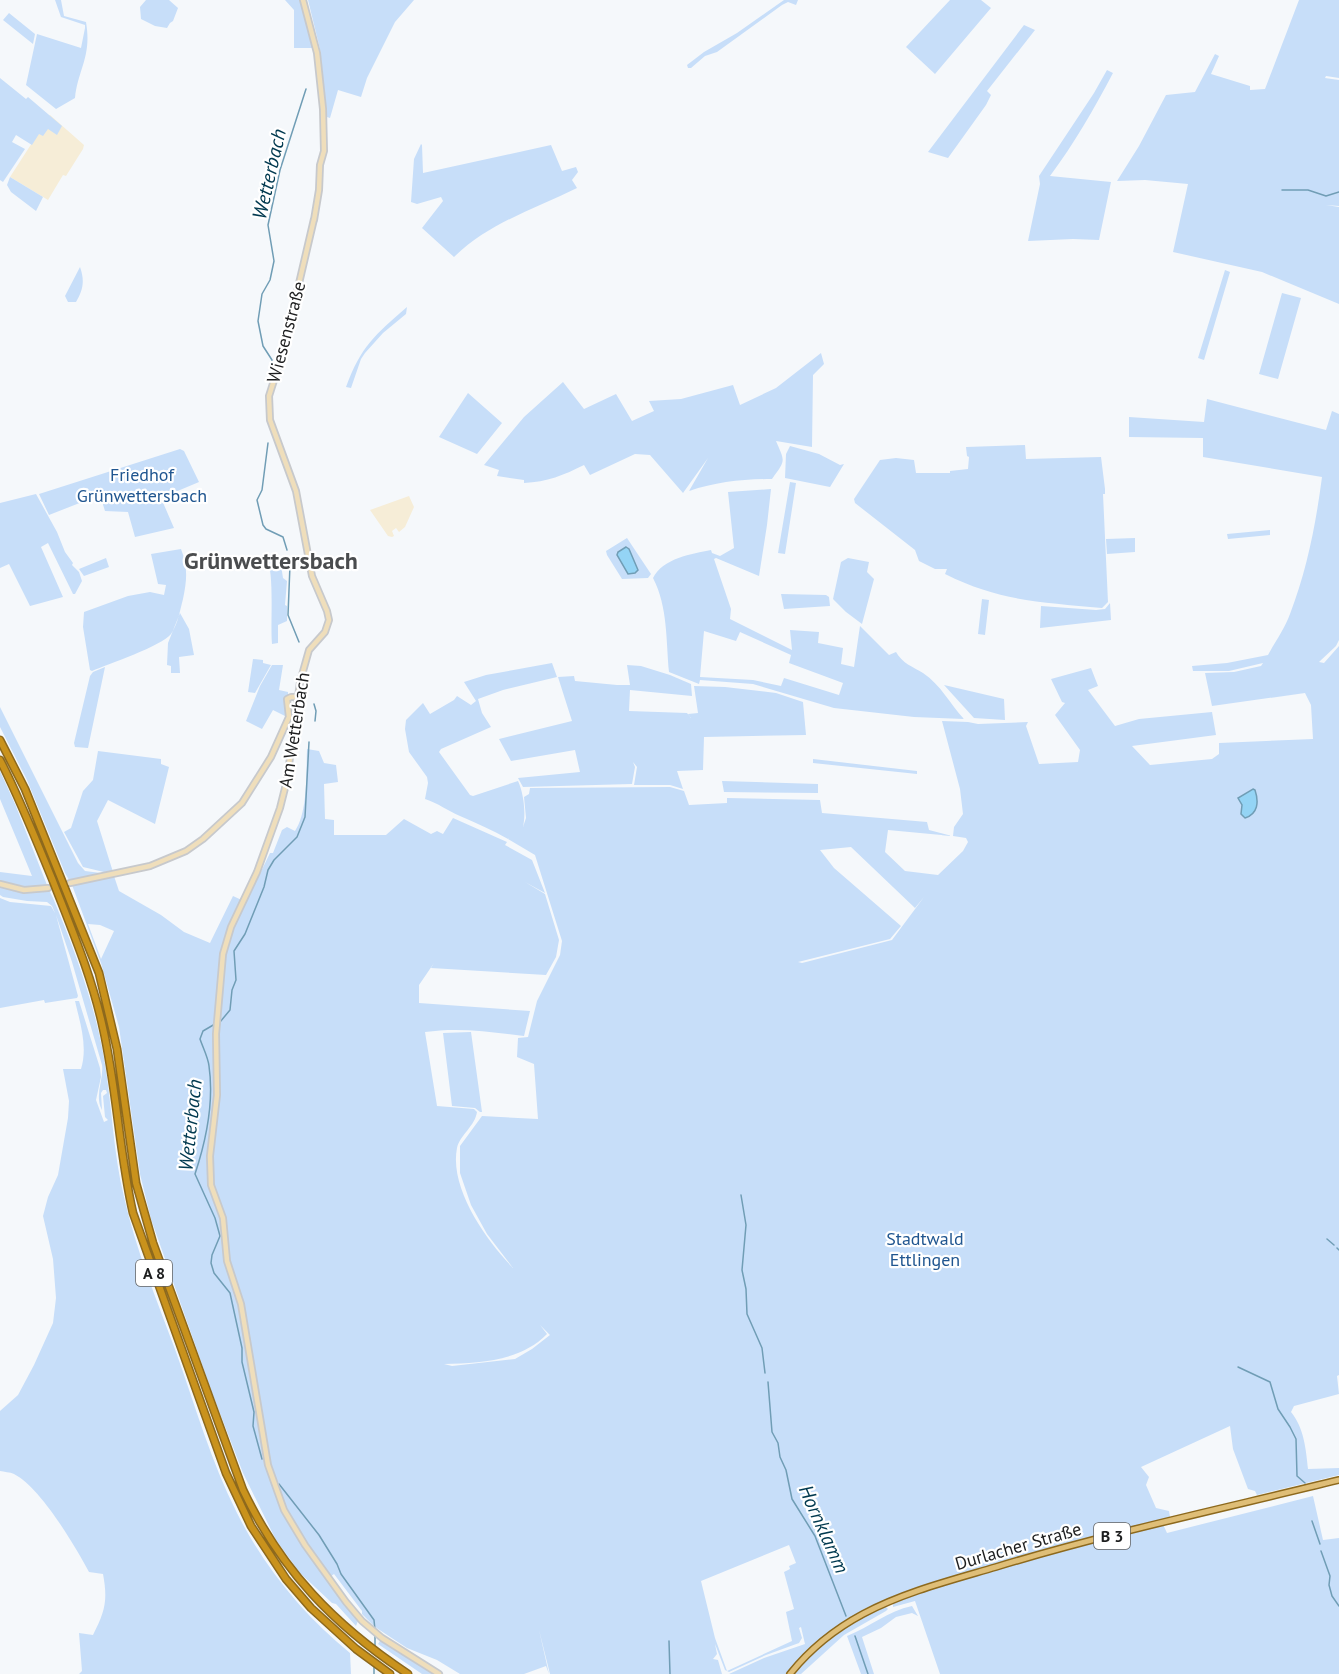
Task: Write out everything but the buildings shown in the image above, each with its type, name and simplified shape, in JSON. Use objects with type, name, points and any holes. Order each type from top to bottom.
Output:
[{"type":"highway","name":"A 8","points":[[0,740],[29,798],[99,973],[117,1049],[140,1202],[247,1499],[269,1539],[295,1576],[360,1640],[408,1674]]},
{"type":"highway","name":"A 8","points":[[0,760],[19,798],[90,978],[108,1050],[124,1174],[133,1214],[226,1473],[242,1508],[267,1552],[299,1595],[334,1630],[390,1674]]},
{"type":"main road","name":"Wiesenstraße","points":[[276,436],[269,416],[269,396],[283,352],[314,219],[323,156],[324,112],[320,74],[313,35],[303,0]]},
{"type":"main road","name":"Am Wetterbach","points":[[276,436],[296,491],[314,580],[329,615],[327,628],[308,653],[297,697],[282,801],[270,839],[226,940],[216,1029],[217,1095],[210,1155],[211,1185],[225,1226],[228,1265],[241,1304],[268,1465],[276,1490],[293,1526],[356,1615],[388,1642],[439,1674]]},
{"type":"main road","points":[[70,883],[150,867],[186,851],[203,839],[244,801],[272,754],[289,717],[287,699],[297,697]]},
{"type":"main road","points":[[0,884],[24,890],[48,888]]},
{"type":"main road","name":"Durlacher Straße","points":[[790,1674],[820,1643],[851,1621],[875,1608],[911,1594],[1033,1556],[1339,1480]]},
{"type":"shaded area","points":[[50,115],[84,145],[66,176],[63,175],[48,200],[10,177]]},
{"type":"shaded area","points":[[409,496],[414,507],[405,527],[399,532],[396,528],[392,531],[394,536],[388,536],[370,510]]},
{"type":"shaded area","points":[[626,547],[638,570],[635,573],[628,574],[617,555]]},
{"type":"shaded area","points":[[1253,789],[1257,803],[1255,811],[1245,818],[1241,814],[1242,805],[1238,798]]},
{"type":"green space","points":[[55,0],[61,0],[64,16],[86,22],[87,34],[86,54],[75,98],[56,109],[26,85],[37,34],[81,48],[85,25],[61,17]]},
{"type":"green space","points":[[146,0],[169,0],[178,8],[173,21],[167,28],[155,26],[141,19],[140,7]]},
{"type":"green space","points":[[285,0],[301,0],[313,48],[294,48],[294,10]]},
{"type":"green space","points":[[308,0],[414,0],[395,22],[367,78],[361,97],[338,90],[330,118],[327,117],[320,49]]},
{"type":"green space","points":[[784,0],[798,0],[796,5],[788,2],[782,5],[717,52],[705,56],[688,68],[687,65],[704,52],[737,33]]},
{"type":"green space","points":[[950,0],[981,0],[991,8],[935,74],[906,47]]},
{"type":"green space","points":[[1299,0],[1339,0],[1339,78],[1326,76],[1325,78],[1339,80],[1339,206],[1326,205],[1339,207],[1339,304],[1262,272],[1173,252],[1188,184],[1145,180],[1117,181],[1166,95],[1195,92],[1215,54],[1219,56],[1211,74],[1250,86],[1250,90],[1265,89]]},
{"type":"green space","points":[[9,13],[35,34],[33,44],[3,20]]},
{"type":"green space","points":[[1024,25],[1035,30],[987,91],[991,95],[986,105],[948,158],[928,152]]},
{"type":"green space","points":[[1107,70],[1113,73],[1091,113],[1050,176],[1111,182],[1099,240],[1028,241],[1040,184],[1039,176]]},
{"type":"green space","points":[[0,78],[26,99],[28,97],[62,126],[57,135],[48,129],[43,136],[39,134],[32,145],[16,135],[12,142],[25,149],[3,182],[0,180]]},
{"type":"green space","points":[[421,144],[423,173],[551,145],[562,171],[576,167],[578,172],[572,180],[577,188],[497,226],[454,257],[422,228],[443,201],[441,197],[417,204],[411,202],[414,159]]},
{"type":"green space","points":[[10,177],[43,197],[36,211],[11,192],[7,185]]},
{"type":"green space","points":[[80,267],[83,285],[76,302],[68,302],[65,296]]},
{"type":"green space","points":[[1225,270],[1230,272],[1204,360],[1198,358]]},
{"type":"green space","points":[[1282,293],[1301,298],[1278,379],[1259,374]]},
{"type":"green space","points":[[407,307],[406,314],[383,333],[365,353],[351,388],[346,387],[363,351]]},
{"type":"green space","points":[[821,353],[824,364],[813,375],[812,447],[776,441],[783,461],[772,479],[709,485],[689,491],[708,458],[683,493],[650,455],[635,454],[590,475],[584,465],[555,477],[524,483],[524,480],[497,476],[499,470],[484,465],[524,417],[563,382],[584,409],[616,394],[632,421],[654,411],[649,401],[681,399],[733,385],[740,405],[776,388]]},
{"type":"green space","points":[[468,393],[502,423],[477,454],[439,437]]},
{"type":"green space","name":"Stadtwald Ettlingen","points":[[1207,399],[1326,430],[1332,411],[1339,414],[1339,640],[1336,646],[1319,662],[1324,663],[1339,646],[1339,1375],[1337,1376],[1339,1394],[1294,1406],[1291,1412],[1302,1432],[1308,1469],[1339,1468],[1339,1475],[1257,1495],[1255,1491],[1248,1489],[1233,1449],[1230,1426],[1141,1467],[1149,1477],[1146,1485],[1156,1508],[1169,1511],[1170,1517],[1161,1520],[1167,1533],[1313,1496],[1323,1540],[1339,1538],[1339,1674],[940,1674],[915,1601],[893,1607],[893,1603],[913,1596],[911,1592],[855,1616],[788,1674],[729,1674],[764,1658],[805,1644],[801,1627],[799,1628],[802,1638],[799,1643],[729,1672],[725,1670],[715,1644],[717,1654],[713,1659],[718,1660],[722,1674],[550,1674],[539,1630],[549,1674],[546,1666],[524,1674],[460,1674],[437,1660],[407,1648],[375,1627],[362,1614],[334,1574],[327,1579],[358,1621],[356,1626],[336,1604],[332,1603],[300,1573],[276,1540],[243,1473],[211,1390],[151,1219],[140,1174],[119,1027],[101,963],[72,885],[114,876],[119,891],[161,915],[184,932],[210,943],[233,896],[246,902],[270,853],[273,853],[282,830],[287,827],[295,831],[299,823],[306,792],[307,749],[319,751],[324,763],[336,765],[338,782],[324,784],[325,819],[334,820],[334,835],[386,835],[404,819],[431,834],[437,831],[443,834],[453,818],[507,842],[505,845],[532,860],[545,893],[525,882],[545,894],[559,940],[556,957],[546,975],[431,968],[434,963],[419,985],[419,1003],[530,1011],[524,1036],[463,1030],[425,1032],[437,1106],[474,1109],[477,1112],[457,1148],[456,1164],[464,1197],[492,1244],[513,1268],[487,1234],[471,1205],[460,1173],[460,1146],[482,1116],[538,1119],[534,1064],[517,1057],[518,1038],[528,1037],[537,1001],[560,955],[562,941],[535,855],[496,833],[425,799],[427,777],[409,752],[405,729],[406,720],[423,703],[430,714],[457,696],[471,705],[476,701],[464,682],[486,675],[552,663],[557,677],[503,690],[478,699],[482,713],[491,727],[441,749],[439,752],[470,795],[518,781],[524,804],[523,827],[526,818],[524,797],[529,794],[530,788],[670,787],[684,791],[689,805],[727,803],[727,798],[820,800],[822,813],[927,822],[929,830],[952,836],[888,830],[885,852],[905,871],[938,875],[963,851],[968,842],[966,838],[953,836],[954,827],[963,814],[960,789],[942,721],[978,724],[1028,722],[1026,726],[1039,764],[1078,762],[1080,750],[1055,715],[1065,703],[1062,702],[1051,679],[1091,668],[1098,686],[1088,690],[1115,726],[1139,719],[1212,712],[1216,735],[1132,746],[1150,765],[1212,759],[1219,754],[1219,743],[1313,739],[1311,705],[1305,693],[1212,706],[1205,673],[1234,672],[1261,666],[1263,663],[1229,671],[1193,671],[1192,666],[1227,663],[1268,655],[1283,630],[1296,597],[1314,529],[1322,477],[1203,457],[1203,438],[1129,437],[1129,417],[1204,422]],"holes":[[[851,847],[915,908],[924,897],[892,940],[802,963],[798,962],[890,939],[901,926],[834,868],[820,850]],[[88,924],[100,925],[114,931],[101,959]],[[540,1325],[550,1335],[515,1359],[452,1366],[444,1364],[499,1359],[525,1350],[547,1334]],[[789,1545],[796,1563],[784,1572],[794,1609],[786,1612],[792,1641],[727,1671],[715,1638],[701,1581]]]},
{"type":"green space","points":[[1025,445],[1026,459],[1101,457],[1105,489],[1105,494],[1103,494],[1108,602],[1102,608],[1022,599],[965,583],[945,574],[947,569],[935,569],[919,561],[915,550],[855,503],[854,499],[880,460],[896,458],[914,460],[916,473],[950,473],[950,471],[968,469],[969,457],[966,447]]},
{"type":"green space","points":[[790,446],[819,454],[840,465],[844,464],[830,487],[785,478],[786,454]]},
{"type":"green space","name":"Friedhof Grünwettersbach","points":[[180,449],[184,451],[199,482],[161,498],[174,528],[135,537],[128,512],[105,511],[100,495],[49,515],[39,494]]},
{"type":"green space","points":[[790,482],[796,483],[785,554],[778,553]]},
{"type":"green space","points":[[771,489],[759,576],[714,559],[731,609],[730,619],[792,650],[790,630],[819,632],[818,643],[843,648],[841,664],[854,667],[860,626],[889,655],[896,652],[905,662],[929,678],[964,719],[914,717],[834,708],[753,684],[700,680],[699,684],[669,672],[664,612],[653,578],[664,566],[679,558],[711,550],[712,553],[720,556],[734,548],[728,492]],"holes":[[[704,631],[736,641],[740,632],[791,655],[789,663],[843,683],[839,695],[784,678],[781,686],[753,680],[700,677]]]},
{"type":"green space","points":[[36,494],[82,581],[73,594],[48,543],[41,547],[63,597],[30,606],[9,564],[0,568],[0,503]]},
{"type":"green space","points":[[1270,530],[1270,535],[1228,539],[1227,534]]},
{"type":"green space","points":[[627,538],[651,574],[648,578],[622,579],[606,551]],"holes":[[[626,547],[638,570],[630,574],[622,562]]]},
{"type":"green space","points":[[1135,538],[1135,552],[1107,554],[1106,539]]},
{"type":"green space","points":[[181,549],[186,568],[185,586],[178,617],[171,634],[146,649],[90,670],[83,627],[84,612],[128,596],[150,592],[164,595],[166,585],[158,584],[151,554]]},
{"type":"green space","points":[[274,554],[277,565],[281,565],[283,578],[287,581],[285,605],[287,606],[287,621],[278,625],[278,643],[272,644],[271,585],[266,555]]},
{"type":"green space","points":[[106,558],[109,567],[84,576],[79,569]]},
{"type":"green space","points":[[848,558],[869,562],[867,572],[874,579],[862,624],[833,599],[841,562]]},
{"type":"green space","points":[[781,594],[826,595],[829,597],[830,606],[784,609]]},
{"type":"green space","points":[[982,599],[989,600],[985,635],[978,634]]},
{"type":"green space","points":[[1110,603],[1111,620],[1040,628],[1041,606],[1096,610],[1105,609]]},
{"type":"green space","points":[[180,613],[189,629],[194,655],[179,657],[180,673],[171,673],[171,666],[167,665],[168,643]]},
{"type":"green space","points":[[253,659],[263,660],[263,663],[271,665],[255,693],[248,692]]},
{"type":"green space","points":[[272,665],[283,665],[279,690],[288,692],[284,699],[287,717],[273,710],[262,729],[246,721],[260,686]]},
{"type":"green space","points":[[627,665],[641,666],[691,684],[692,696],[630,690],[629,711],[687,713],[691,718],[688,714],[698,713],[694,686],[776,693],[803,702],[806,735],[704,737],[703,770],[677,771],[683,789],[670,785],[634,785],[637,767],[633,762],[635,767],[632,784],[523,787],[518,778],[580,772],[575,750],[511,761],[499,739],[572,721],[558,677],[574,676],[575,681],[630,685]]},
{"type":"green space","points":[[105,667],[88,748],[75,747],[74,743],[90,676],[93,672]]},
{"type":"green space","points":[[944,685],[1004,699],[1005,720],[974,718]]},
{"type":"green space","points":[[0,707],[78,863],[85,871],[101,873],[101,875],[69,880],[27,780],[0,727]]},
{"type":"green space","points":[[98,751],[161,759],[161,764],[169,767],[155,824],[108,800],[97,821],[113,872],[108,873],[83,867],[64,832],[71,828],[83,791],[93,780]]},
{"type":"green space","points":[[813,759],[917,771],[917,774],[813,763]]},
{"type":"green space","points":[[0,771],[47,885],[29,887],[0,881],[0,872],[32,876],[0,799]]},
{"type":"green space","points":[[722,781],[818,784],[818,793],[724,792]]},
{"type":"green space","points":[[0,887],[29,893],[49,890],[53,898],[83,977],[100,1037],[107,1075],[117,1163],[129,1217],[147,1275],[211,1454],[237,1513],[272,1571],[301,1607],[350,1653],[351,1674],[79,1674],[82,1671],[79,1633],[93,1635],[100,1619],[105,1599],[103,1574],[89,1572],[46,1504],[24,1481],[14,1474],[0,1471],[0,1411],[18,1395],[53,1323],[56,1298],[53,1259],[43,1216],[48,1197],[58,1175],[68,1118],[69,1101],[63,1069],[81,1069],[83,1060],[82,1035],[75,1001],[79,1001],[100,1068],[101,1077],[96,1100],[104,1122],[108,1120],[105,1117],[103,1096],[107,1093],[103,1090],[101,1093],[102,1110],[99,1093],[102,1071],[102,1065],[56,915],[77,998],[45,1003],[44,1000],[0,1008],[0,898],[10,902],[51,906],[55,913],[52,906],[47,902],[3,897],[0,895]]},
{"type":"green space","points":[[471,1032],[482,1112],[475,1108],[452,1106],[443,1033]]},
{"type":"green space","points":[[885,1606],[888,1609],[886,1611],[844,1635],[801,1674],[793,1674],[813,1653],[836,1635]]},
{"type":"green space","points":[[912,1606],[918,1616],[912,1613],[896,1617],[881,1628],[862,1637],[874,1674],[861,1674],[847,1636],[903,1608]]},
{"type":"green space","points":[[380,1641],[435,1674],[422,1674],[378,1644]]},
{"type":"waterway","name":"Wetterbach","points":[[271,370],[272,360],[263,346],[258,321],[262,294],[270,280],[274,261],[268,225],[280,170],[306,89]]},
{"type":"waterway","points":[[1282,190],[1308,190],[1326,196],[1339,192]]},
{"type":"waterway","name":"Wetterbach","points":[[268,443],[262,490],[257,500],[263,525],[266,529],[283,537],[287,550]]},
{"type":"waterway","name":"Wetterbach","points":[[290,565],[288,615],[299,642]]},
{"type":"waterway","name":"Wetterbach","points":[[314,704],[315,721]]},
{"type":"waterway","name":"Wetterbach","points":[[220,1022],[230,1010],[232,990],[236,980],[234,951],[245,934],[264,887],[268,870],[274,860],[297,837],[305,817],[309,742]]},
{"type":"waterway","name":"Wetterbach","points":[[215,1024],[203,1031],[200,1039],[208,1063],[210,1107],[206,1135],[195,1174],[215,1218],[220,1236],[211,1263],[214,1273],[230,1293],[242,1348],[242,1362],[254,1412],[253,1426],[262,1459]]},
{"type":"waterway","name":"Hornklamm","points":[[741,1195],[746,1225],[742,1270],[746,1289],[747,1314],[762,1348],[765,1373]]},
{"type":"waterway","points":[[1327,1239],[1334,1245]]},
{"type":"waterway","points":[[1238,1367],[1270,1382],[1278,1409],[1296,1439],[1297,1476],[1305,1483]]},
{"type":"waterway","name":"Hornklamm","points":[[768,1382],[772,1432],[778,1443],[792,1499],[815,1536],[846,1616]]},
{"type":"waterway","name":"Wetterbach","points":[[279,1484],[319,1535],[341,1574],[374,1620],[375,1630]]},
{"type":"waterway","points":[[1312,1521],[1320,1544]]},
{"type":"waterway","points":[[1321,1551],[1330,1576],[1329,1585],[1332,1596],[1339,1606]]},
{"type":"waterway","name":"Wetterbach","points":[[375,1635],[375,1648]]},
{"type":"waterway","name":"Hornklamm","points":[[855,1636],[868,1674]]},
{"type":"waterway","points":[[669,1641],[670,1674]]},
{"type":"waterway","name":"Wetterbach","points":[[374,1665],[374,1674]]},
{"type":"district","name":"Grünwettersbach","points":[[271,560]]}]
